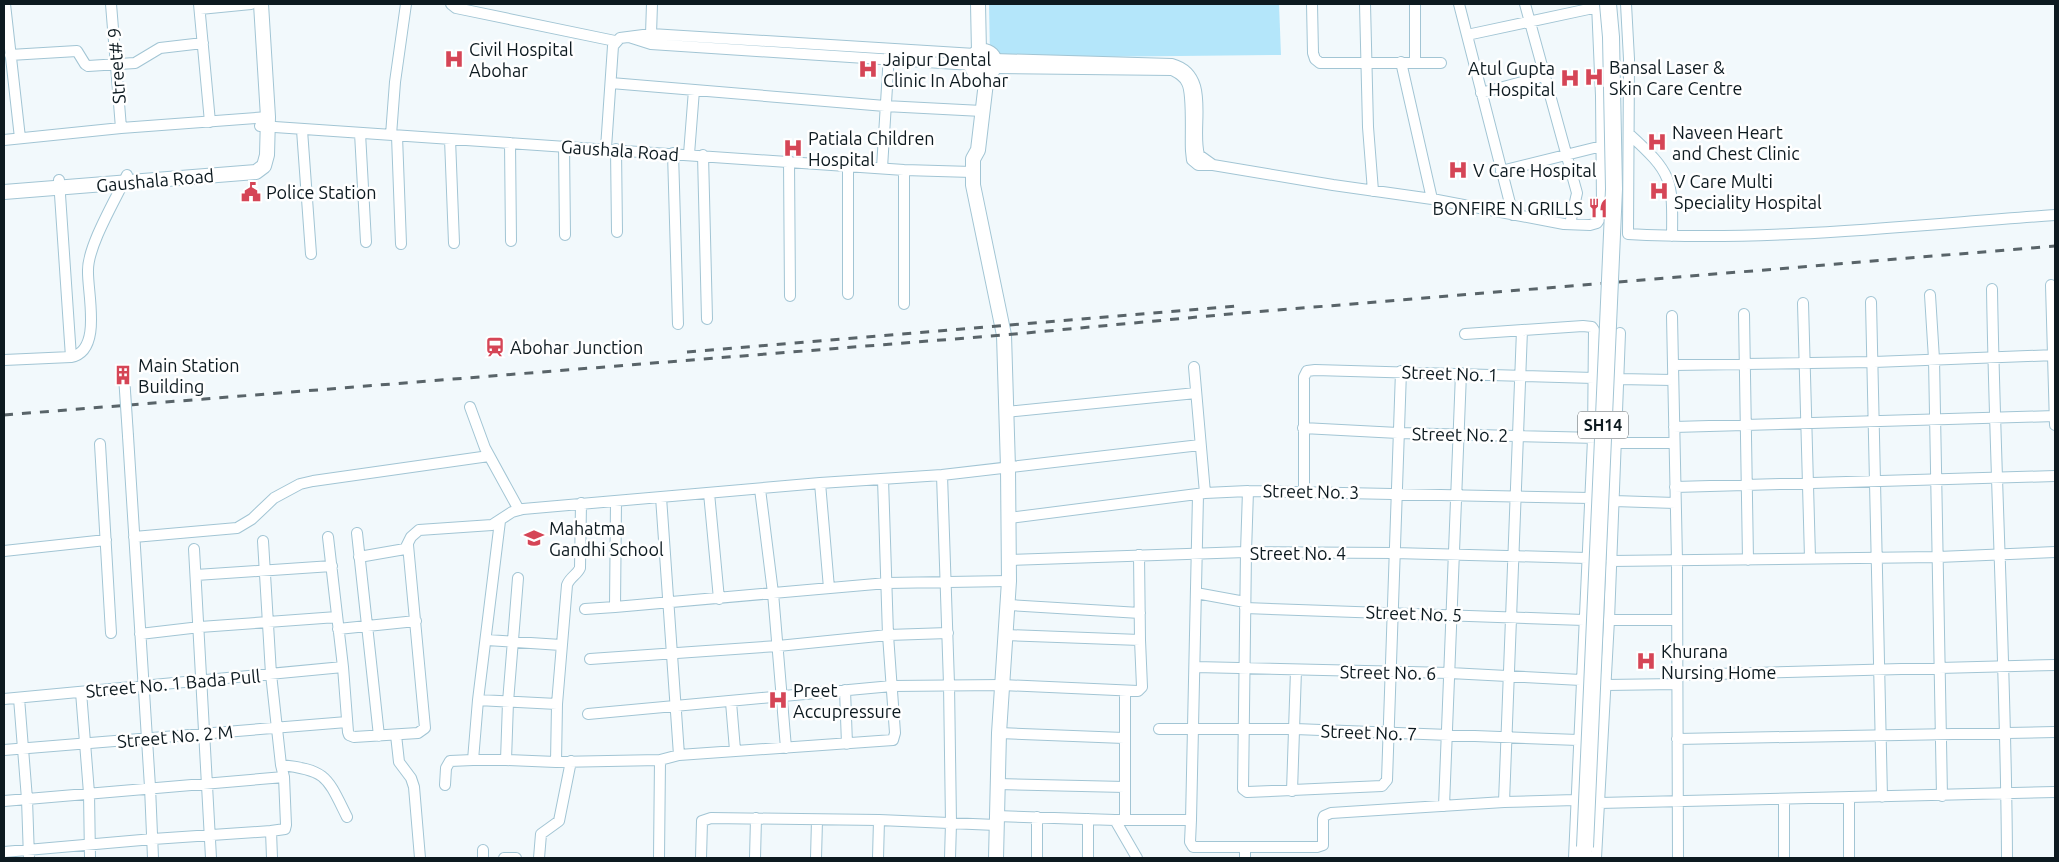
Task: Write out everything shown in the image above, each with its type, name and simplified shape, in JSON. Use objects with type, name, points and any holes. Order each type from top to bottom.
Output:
[{"type":"main road","points":[[252,4],[264,122]]},
{"type":"main road","points":[[261,4],[264,122]]},
{"type":"main road","points":[[978,4],[983,62]]},
{"type":"main road","points":[[986,4],[978,111],[969,149],[975,202],[1004,335],[1010,560],[999,733],[996,858]]},
{"type":"main road","name":"SH14","points":[[1585,856],[1614,189],[1611,37],[1601,5]]},
{"type":"main road","name":"Gaushala Road","points":[[4,192],[60,184],[256,172],[264,166],[264,122]]},
{"type":"main road","name":"Gaushala Road","points":[[4,184],[60,184]]},
{"type":"street","points":[[5,4],[5,25],[20,138]]},
{"type":"street","name":"Street# 9","points":[[111,4],[121,128]]},
{"type":"street","points":[[210,122],[200,6],[252,4]]},
{"type":"street","points":[[401,244],[394,135],[395,82],[406,4]]},
{"type":"street","points":[[451,4],[456,8],[616,41],[628,36],[651,34],[983,62],[1172,64],[1181,66],[1190,74],[1193,88],[1198,150],[1203,159],[1214,166],[1432,199],[1570,224],[1590,225],[1597,223],[1628,234],[1672,236],[1825,232],[2055,215]]},
{"type":"street","points":[[651,34],[652,4]]},
{"type":"street","points":[[1312,4],[1315,59],[1320,63],[1441,63]]},
{"type":"street","points":[[1365,4],[1365,63],[1373,191]]},
{"type":"street","points":[[1415,4],[1415,62]]},
{"type":"street","points":[[1458,4],[1513,215]]},
{"type":"street","points":[[1525,4],[1577,193],[1570,224]]},
{"type":"street","points":[[1626,4],[1629,59],[1628,234]]},
{"type":"street","points":[[1467,35],[1583,7],[1601,5],[1602,203],[1597,223]]},
{"type":"street","points":[[628,36],[651,44],[889,55]]},
{"type":"street","points":[[616,41],[613,46],[611,83],[611,149],[617,232]]},
{"type":"street","points":[[10,55],[77,51],[86,65],[115,64],[139,62],[160,48],[203,43]]},
{"type":"street","points":[[882,168],[889,55]]},
{"type":"street","points":[[1402,62],[1432,199]]},
{"type":"street","points":[[1481,94],[1544,76]]},
{"type":"street","points":[[611,83],[885,106],[978,111]]},
{"type":"street","points":[[689,154],[694,90]]},
{"type":"street","points":[[4,140],[121,128],[210,122],[264,122]]},
{"type":"street","name":"Gaushala Road","points":[[264,122],[302,130],[510,142],[904,170],[972,165]]},
{"type":"street","points":[[302,130],[311,254]]},
{"type":"street","points":[[360,133],[366,242]]},
{"type":"street","points":[[1629,134],[1667,175],[1673,200],[1672,236]]},
{"type":"street","points":[[450,139],[454,243]]},
{"type":"street","points":[[510,142],[511,242]]},
{"type":"street","points":[[564,146],[565,235]]},
{"type":"street","points":[[1501,170],[1566,153],[1602,146]]},
{"type":"street","points":[[673,153],[678,324]]},
{"type":"street","points":[[703,155],[707,320]]},
{"type":"street","points":[[789,161],[790,296]]},
{"type":"street","points":[[848,166],[848,294]]},
{"type":"street","points":[[904,170],[904,304]]},
{"type":"street","points":[[4,360],[72,357],[80,354],[90,337],[92,325],[88,268],[90,259],[99,232],[126,179]]},
{"type":"street","points":[[60,184],[72,357]]},
{"type":"street","points":[[2051,285],[2055,425]]},
{"type":"street","points":[[1992,289],[1998,555],[2006,732],[2007,858]]},
{"type":"street","points":[[1930,295],[1934,360],[1942,796]]},
{"type":"street","points":[[1803,302],[1810,558]]},
{"type":"street","points":[[1871,302],[1874,362],[1882,797]]},
{"type":"street","points":[[1744,314],[1748,560]]},
{"type":"street","points":[[1672,316],[1677,561],[1678,858]]},
{"type":"street","points":[[1465,334],[1583,326],[1592,327],[1594,330],[1593,439],[1575,800],[1585,856]]},
{"type":"street","points":[[1504,802],[1520,436],[1522,330]]},
{"type":"street","points":[[1585,856],[1599,803],[1612,561],[1620,332]]},
{"type":"street","points":[[1673,365],[1874,362],[2054,355]]},
{"type":"street","points":[[1194,367],[1200,445],[1201,494],[1196,553],[1195,667],[1190,820],[1190,842],[1193,847],[1322,846],[1323,819],[1331,813],[1504,802],[1575,800]]},
{"type":"street","name":"Street No. 1","points":[[1303,428],[1304,377],[1307,371],[1400,371],[1594,378]]},
{"type":"street","points":[[1248,491],[1244,791],[1292,791],[1384,785],[1386,780],[1388,734],[1400,371]]},
{"type":"street","points":[[1444,806],[1461,373]]},
{"type":"street","points":[[124,376],[153,858]]},
{"type":"street","points":[[1618,379],[1673,380]]},
{"type":"street","points":[[1006,412],[1196,393]]},
{"type":"street","points":[[470,407],[489,456],[519,510]]},
{"type":"street","points":[[1674,427],[2055,416]]},
{"type":"street","points":[[1303,428],[1304,491]]},
{"type":"street","name":"Street No. 2","points":[[1303,428],[1398,433],[1616,439],[1674,444]]},
{"type":"street","points":[[100,444],[111,633]]},
{"type":"street","points":[[328,537],[349,735],[351,737],[396,735],[422,731],[426,723],[408,545],[411,537],[419,530],[487,526],[519,510],[581,503],[942,475],[1200,445]]},
{"type":"street","points":[[134,537],[237,528],[252,519],[274,498],[300,484],[313,481],[489,456]]},
{"type":"street","points":[[942,475],[950,684],[950,858]]},
{"type":"street","points":[[1675,487],[2055,476]]},
{"type":"street","points":[[445,785],[446,768],[450,762],[473,760],[571,762],[660,760],[679,755],[735,750],[893,740],[895,733],[888,635],[883,479]]},
{"type":"street","points":[[820,483],[829,588]]},
{"type":"street","points":[[760,489],[773,593],[786,748]]},
{"type":"street","name":"Street No. 3","points":[[1010,518],[1201,494],[1248,491],[1614,497],[1675,503]]},
{"type":"street","points":[[709,493],[719,599]]},
{"type":"street","points":[[661,497],[674,653],[679,755]]},
{"type":"street","points":[[615,607],[616,501]]},
{"type":"street","points":[[556,762],[557,704],[567,584],[578,573],[580,568],[581,503]]},
{"type":"street","points":[[473,760],[478,700],[487,640],[500,521]]},
{"type":"street","points":[[357,533],[379,736]]},
{"type":"street","points":[[4,551],[106,540]]},
{"type":"street","points":[[4,852],[29,854],[90,845],[285,829],[284,777],[271,674],[263,541]]},
{"type":"street","points":[[359,557],[399,551],[408,545]]},
{"type":"street","points":[[194,549],[200,628],[211,858]]},
{"type":"street","name":"Street No. 4","points":[[1010,560],[1246,552],[1455,554],[1587,558]]},
{"type":"street","points":[[1612,561],[1938,557],[2055,552]]},
{"type":"street","points":[[588,714],[892,686],[1002,685],[1138,691],[1142,687],[1139,555]]},
{"type":"street","points":[[196,575],[332,566]]},
{"type":"street","points":[[506,760],[508,702],[518,578]]},
{"type":"street","points":[[585,609],[719,599],[887,583],[1009,581]]},
{"type":"street","name":"Street No. 5","points":[[1196,593],[1245,605],[1584,620]]},
{"type":"street","points":[[1008,605],[1140,613]]},
{"type":"street","points":[[140,634],[337,617]]},
{"type":"street","points":[[1609,620],[1677,620]]},
{"type":"street","points":[[338,629],[416,621]]},
{"type":"street","points":[[590,659],[778,646],[888,635],[948,633]]},
{"type":"street","points":[[1006,635],[1140,640]]},
{"type":"street","points":[[487,640],[562,645]]},
{"type":"street","points":[[1606,685],[1880,670],[2055,665]]},
{"type":"street","name":"Street No. 1 Bada Pull","points":[[4,699],[343,667]]},
{"type":"street","name":"Street No. 6","points":[[1195,667],[1450,673],[1581,680]]},
{"type":"street","points":[[1292,791],[1296,670]]},
{"type":"street","points":[[845,690],[847,744]]},
{"type":"street","points":[[1125,691],[1125,787],[1120,820],[1137,858]]},
{"type":"street","points":[[81,692],[89,793],[90,858]]},
{"type":"street","points":[[19,698],[27,799],[29,854]]},
{"type":"street","points":[[478,700],[557,704]]},
{"type":"street","points":[[731,702],[735,750]]},
{"type":"street","name":"Street No. 2 M","points":[[4,750],[347,722]]},
{"type":"street","name":"Street No. 7","points":[[1159,729],[1295,729],[1578,740]]},
{"type":"street","points":[[1677,740],[2055,732]]},
{"type":"street","points":[[999,733],[1124,738]]},
{"type":"street","points":[[396,735],[400,762],[411,778],[414,787],[420,858]]},
{"type":"street","points":[[659,858],[660,760]]},
{"type":"street","points":[[539,858],[541,834],[559,821],[571,762]]},
{"type":"street","points":[[281,765],[304,767],[321,775],[332,788],[347,816]]},
{"type":"street","points":[[4,801],[284,777]]},
{"type":"street","points":[[997,784],[1125,787]]},
{"type":"street","points":[[1599,803],[2055,792]]},
{"type":"street","points":[[1848,798],[1848,858]]},
{"type":"street","points":[[1784,799],[1784,858]]},
{"type":"street","points":[[701,858],[702,821],[705,819],[879,820],[951,823],[1037,817],[1190,820]]},
{"type":"street","points":[[1037,817],[1037,858]]},
{"type":"street","points":[[755,858],[756,818]]},
{"type":"street","points":[[1088,819],[1088,858]]},
{"type":"street","points":[[816,858],[817,820]]},
{"type":"street","points":[[878,858],[879,820]]},
{"type":"street","points":[[270,831],[272,858]]},
{"type":"street","points":[[1245,847],[1245,858]]},
{"type":"street","points":[[504,858],[516,858]]},
{"type":"shaded area","points":[[989,4],[1279,4],[1281,55],[990,58]]},
{"type":"railway","points":[[4,415],[1004,335],[1230,314],[2055,246]]},
{"type":"railway","points":[[687,352],[1238,306]]},
{"type":"place","name":"Civil Hospital Abohar","points":[[454,59]]},
{"type":"place","name":"Jaipur Dental Clinic In Abohar","points":[[868,69]]},
{"type":"place","name":"Bansal Laser & Skin Care Centre","points":[[1594,77]]},
{"type":"place","name":"Atul Gupta Hospital","points":[[1570,78]]},
{"type":"place","name":"Naveen Heart and Chest Clinic","points":[[1657,142]]},
{"type":"place","name":"Patiala Children Hospital","points":[[793,148]]},
{"type":"place","name":"V Care Hospital","points":[[1458,170]]},
{"type":"place","name":"V Care Multi Speciality Hospital","points":[[1659,191]]},
{"type":"place","name":"Police Station","points":[[251,192]]},
{"type":"place","name":"BONFIRE N GRILLS","points":[[1598,208]]},
{"type":"place","name":"Abohar Junction","points":[[495,347]]},
{"type":"place","name":"Main Station Building","points":[[123,375]]},
{"type":"place","name":"Mahatma Gandhi School","points":[[534,538]]},
{"type":"place","name":"Khurana Nursing Home","points":[[1646,661]]},
{"type":"place","name":"Preet Accupressure","points":[[778,700]]}]
